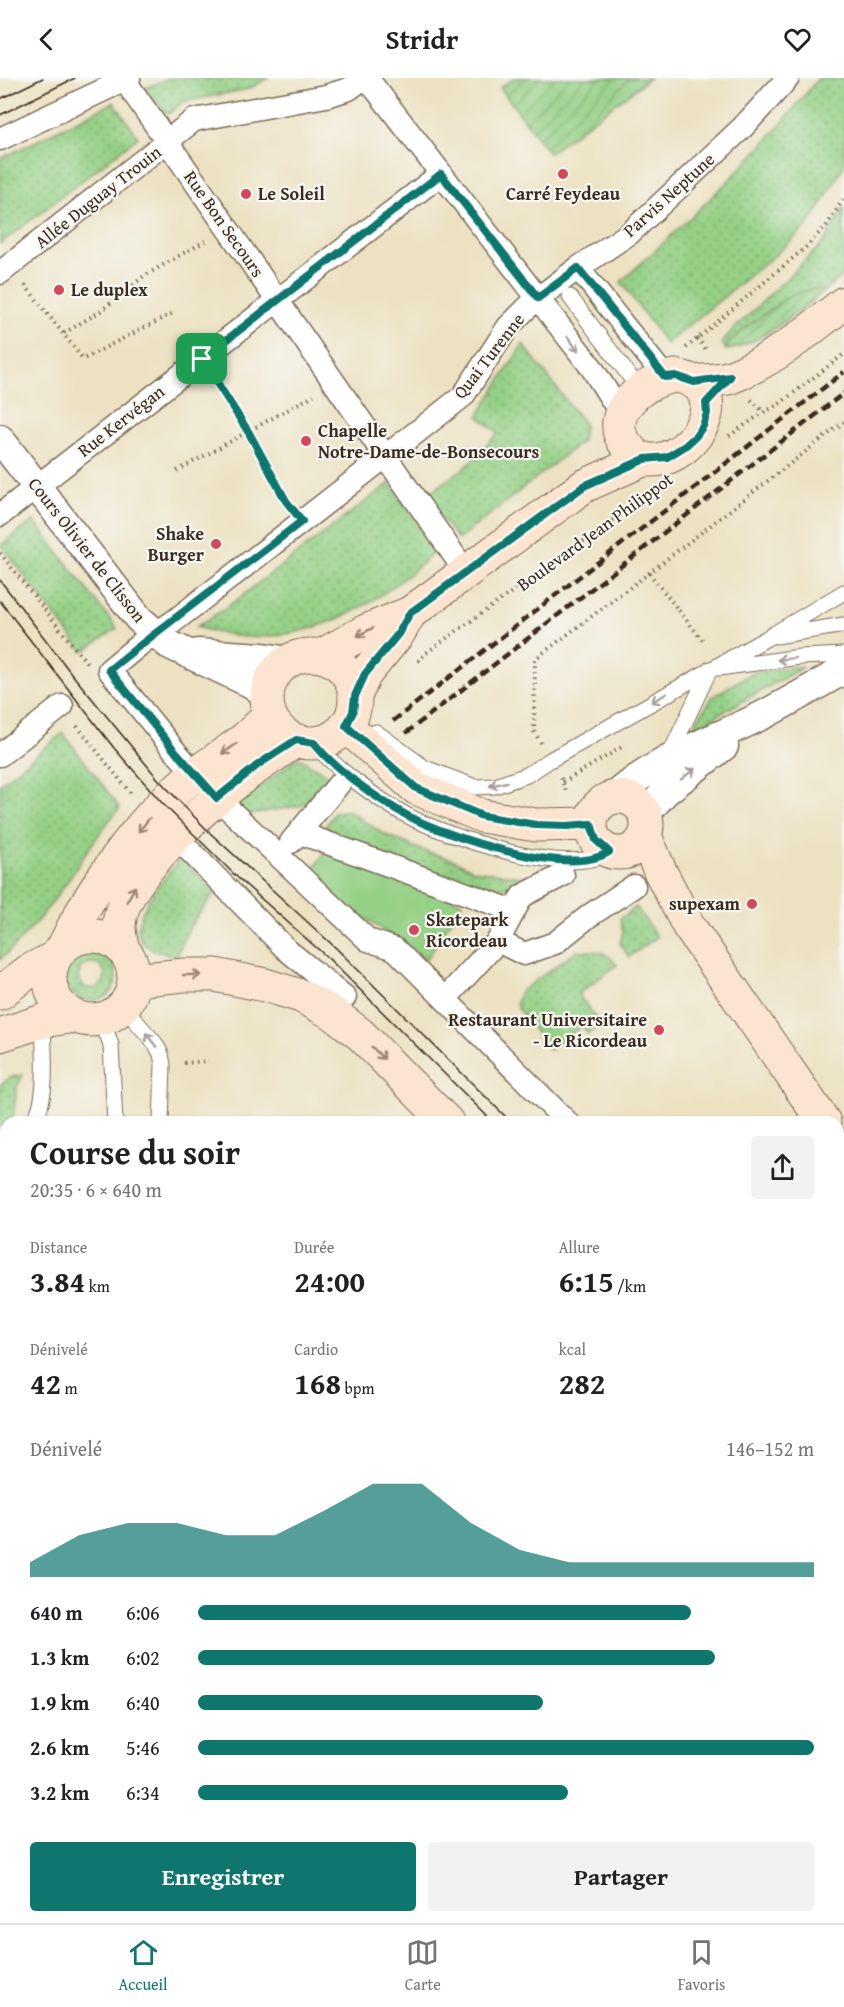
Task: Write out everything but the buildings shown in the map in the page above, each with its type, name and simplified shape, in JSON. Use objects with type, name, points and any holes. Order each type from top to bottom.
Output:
[{"type":"main road","points":[[661,392],[707,413],[703,426],[696,436],[667,457],[652,473],[621,439],[661,392],[730,377],[786,347],[844,303]]},
{"type":"main road","name":"Boulevard Jean Philippot","points":[[321,656],[366,631],[410,613],[584,486],[661,392]]},
{"type":"main road","name":"Boulevard Jean Philippot","points":[[584,486],[652,473]]},
{"type":"main road","name":"Boulevard Jean Philippot","points":[[351,711],[365,674],[398,634],[410,613]]},
{"type":"main road","points":[[0,1035],[43,1021],[85,1018],[112,1014],[130,991],[132,966],[123,949],[118,926],[133,888],[176,836],[217,798],[259,764],[305,742],[331,738],[351,711],[353,686],[345,671],[337,663],[321,656],[308,655],[289,661],[274,675],[268,704],[258,729],[190,768],[99,885],[73,926],[50,972],[52,992],[60,1005],[85,1018]]},
{"type":"main road","points":[[268,704],[282,732],[305,742]]},
{"type":"main road","points":[[351,711],[416,788],[482,816],[536,825],[591,824]]},
{"type":"main road","points":[[688,925],[614,853],[596,840],[591,824],[602,803],[613,798],[630,799],[641,807],[660,871],[688,925],[820,1116]]},
{"type":"main road","points":[[614,853],[635,849],[645,825]]},
{"type":"main road","points":[[0,993],[76,938],[92,936],[106,938],[123,949]]},
{"type":"main road","points":[[130,991],[184,975],[215,975],[265,985],[301,996],[334,1014],[360,1034],[441,1116]]},
{"type":"street","name":"Allée Duguay Trouin","points":[[0,273],[194,120],[326,96],[349,89],[365,78]]},
{"type":"street","points":[[365,78],[592,368],[661,392]]},
{"type":"street","name":"Parvis Neptune","points":[[538,298],[630,233],[743,127],[788,78]]},
{"type":"street","name":"Rue Bon Secours","points":[[125,79],[465,571]]},
{"type":"street","points":[[0,139],[125,79]]},
{"type":"street","name":"Rue Kervégan","points":[[0,515],[441,174]]},
{"type":"street","points":[[578,268],[661,392]]},
{"type":"street","name":"Quai Turenne","points":[[190,768],[109,670],[463,396],[508,327],[538,298]]},
{"type":"street","name":"Cours Olivier de Clisson","points":[[0,439],[130,609],[168,644],[252,684],[268,704]]},
{"type":"street","name":"Cours Olivier de Clisson","points":[[184,652],[289,661]]},
{"type":"street","points":[[613,798],[629,783],[667,760],[763,715],[844,670]]},
{"type":"street","points":[[0,755],[68,715]]},
{"type":"street","points":[[645,825],[665,792],[763,715]]},
{"type":"street","points":[[190,768],[217,798],[278,857],[368,940],[395,949],[561,1116]]},
{"type":"street","points":[[278,857],[339,784]]},
{"type":"street","points":[[300,833],[514,911]]},
{"type":"street","points":[[189,850],[287,950],[345,997]]},
{"type":"street","points":[[445,999],[498,941],[522,896],[563,875]]},
{"type":"street","points":[[498,941],[524,954],[555,943],[589,916],[634,886]]},
{"type":"lane","points":[[570,297],[661,392]]},
{"type":"lane","points":[[351,711],[383,738],[425,768],[475,787],[495,786],[527,775],[844,592]]},
{"type":"lane","points":[[767,638],[844,625]]},
{"type":"lane","points":[[710,669],[800,657],[844,656]]},
{"type":"lane","points":[[667,760],[710,669]]},
{"type":"lane","points":[[305,742],[382,800],[406,815],[431,826],[505,850],[555,861],[590,860],[614,853]]},
{"type":"lane","points":[[130,991],[134,1018],[155,1043],[164,1065],[161,1116]]},
{"type":"lane","points":[[85,1018],[108,1036],[111,1045],[115,1116]]},
{"type":"lane","points":[[37,1116],[43,1090],[43,1021]]},
{"type":"path","points":[[661,392],[827,225],[844,198]]},
{"type":"path","points":[[63,333],[101,311],[144,276],[227,228]]},
{"type":"path","points":[[42,308],[83,359],[175,312]]},
{"type":"path","points":[[725,440],[764,412],[778,405],[844,354]]},
{"type":"path","points":[[202,359],[249,433],[286,501],[302,521]]},
{"type":"path","points":[[177,471],[249,433],[335,383]]},
{"type":"path","points":[[550,760],[534,731],[535,658],[844,422]]},
{"type":"path","name":"Boulevard Jean Philippot","points":[[426,653],[652,473]]},
{"type":"path","points":[[649,573],[704,642]]},
{"type":"path","points":[[68,715],[134,797]]},
{"type":"path","points":[[563,782],[627,744]]},
{"type":"green space","points":[[169,78],[268,78],[249,89],[183,102],[168,114],[144,89]]},
{"type":"green space","points":[[514,78],[650,78],[549,153],[500,88]]},
{"type":"green space","points":[[818,78],[844,78],[844,166],[806,227],[666,344],[621,282],[749,160]]},
{"type":"green space","points":[[114,102],[138,137],[0,244],[0,159]]},
{"type":"green space","points":[[844,208],[844,275],[773,330],[742,346],[726,350],[722,343],[727,336],[823,243]]},
{"type":"green space","points":[[820,289],[823,291],[766,334],[726,350],[728,344],[745,328],[791,295]]},
{"type":"green space","points":[[523,344],[584,424],[582,441],[458,540],[421,490],[434,490],[469,464],[498,433],[478,416]]},
{"type":"green space","points":[[390,483],[436,551],[385,592],[348,614],[308,629],[286,634],[250,637],[196,627],[223,610]]},
{"type":"green space","points":[[34,521],[117,628],[83,652],[1,545]]},
{"type":"green space","points":[[800,666],[802,668],[691,730],[713,696],[754,672]]},
{"type":"green space","points":[[63,733],[120,808],[98,835],[43,914],[0,960],[0,784]]},
{"type":"green space","points":[[295,759],[301,759],[330,777],[305,805],[246,815],[237,806]]},
{"type":"green space","points":[[348,811],[384,834],[421,850],[454,860],[474,870],[530,878],[524,888],[466,885],[321,833],[335,812]]},
{"type":"green space","name":"Skatepark Ricordeau","points":[[327,849],[462,902],[427,959],[306,880]]},
{"type":"green space","points":[[181,857],[215,893],[190,926],[176,957],[145,945],[139,936],[139,925],[149,900]]},
{"type":"green space","points":[[636,907],[657,937],[629,957],[620,943],[623,931],[620,919]]},
{"type":"green space","points":[[88,950],[101,953],[114,968],[116,977],[114,986],[109,994],[100,999],[86,1000],[78,997],[69,989],[66,982],[68,965],[82,952]],"holes":[[[89,963],[99,964],[105,972],[104,982],[95,989],[84,987],[78,978],[80,968]]]},
{"type":"green space","points":[[578,950],[604,954],[617,965],[578,994],[601,1025],[588,1034],[582,1026],[549,1050],[516,1004],[520,992]]},
{"type":"green space","points":[[23,1075],[17,1087],[13,1116],[0,1116],[0,1085],[11,1077]]},
{"type":"tram line","points":[[0,99],[43,78]]},
{"type":"tram line","points":[[0,115],[75,78]]},
{"type":"tram line","points":[[0,580],[71,673],[159,780],[209,832],[337,949],[505,1116]]},
{"type":"tram line","points":[[0,601],[114,748],[163,804],[238,878],[328,958],[487,1116]]},
{"type":"railway","points":[[393,721],[844,372]]},
{"type":"railway","points":[[406,733],[844,393]]},
{"type":"place","name":"Carré Feydeau","points":[[563,174]]},
{"type":"place","name":"Le Soleil","points":[[246,194]]},
{"type":"place","name":"Le duplex","points":[[59,290]]},
{"type":"place","name":"Chapelle Notre-Dame-de-Bonsecours","points":[[306,441]]},
{"type":"place","name":"Shake Burger","points":[[216,544]]},
{"type":"place","name":"supexam","points":[[752,904]]},
{"type":"place","name":"Skatepark Ricordeau","points":[[414,930]]},
{"type":"place","name":"Restaurant Universitaire - Le Ricordeau","points":[[659,1030]]},
{"type":"route","points":[[441,174],[538,298],[578,268],[665,377],[676,376],[694,382],[730,377],[706,403],[707,413],[703,426],[685,446],[667,457],[645,459],[584,486],[410,613],[398,634],[365,674],[355,696],[353,712],[346,726],[416,788],[482,816],[506,821],[536,825],[591,824],[598,844],[609,852],[590,860],[555,861],[505,850],[431,826],[406,815],[382,800],[326,758],[314,743],[296,740],[259,764],[217,798],[175,751],[109,670],[302,521],[286,501],[249,433],[202,359],[441,174]]}]
